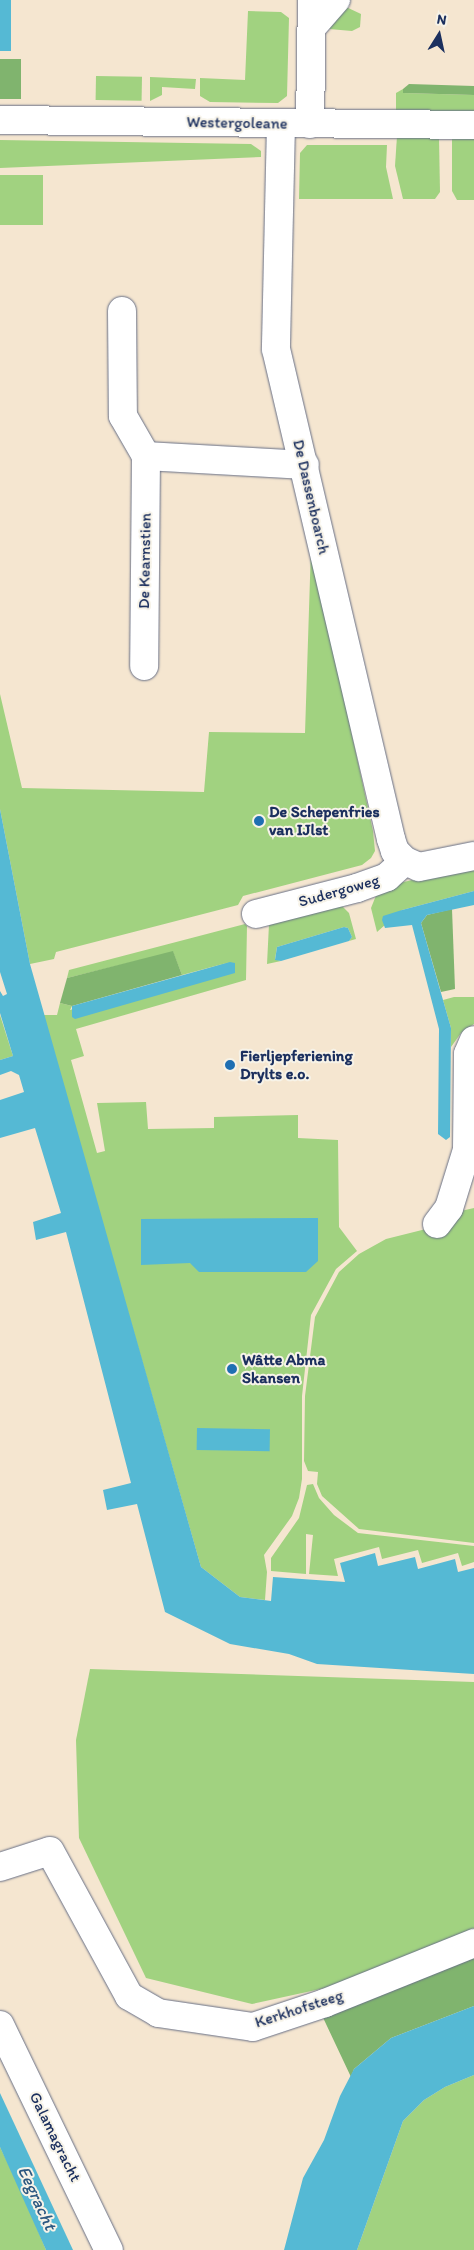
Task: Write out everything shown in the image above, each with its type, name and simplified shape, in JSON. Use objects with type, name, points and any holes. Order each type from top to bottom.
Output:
[{"type":"street","points":[[310,124],[312,13],[336,0]]},
{"type":"street","name":"Westergoleane","points":[[0,120],[474,125]]},
{"type":"street","name":"De Dassenboarch","points":[[282,124],[276,349],[305,465],[391,839],[395,851],[405,861]]},
{"type":"street","points":[[122,311],[122,416],[146,456],[305,465]]},
{"type":"street","name":"De Kearnstien","points":[[144,666],[146,456]]},
{"type":"street","points":[[405,861],[419,867],[474,856]]},
{"type":"street","name":"Sudergoweg","points":[[256,914],[356,888],[387,877],[405,861]]},
{"type":"street","points":[[437,1224],[449,1208],[467,1150],[468,1054],[474,1040]]},
{"type":"street","name":"Kerkhofsteeg","points":[[0,1868],[50,1851],[129,1996],[158,2014],[253,2026],[325,2003],[474,1943]]},
{"type":"street","name":"Galamagracht","points":[[0,2025],[109,2250]]},
{"type":"green space","points":[[344,6],[361,14],[360,27],[352,31],[329,29]]},
{"type":"green space","points":[[248,11],[281,12],[289,18],[287,96],[278,103],[210,102],[200,96],[200,78],[245,80]]},
{"type":"green space","points":[[0,59],[21,59],[21,99],[0,99]]},
{"type":"green space","points":[[96,76],[142,77],[142,101],[96,100]]},
{"type":"green space","points":[[150,77],[196,79],[195,89],[162,87],[162,95],[150,101]]},
{"type":"green space","points":[[409,84],[474,86],[474,95],[403,93],[403,89]]},
{"type":"green space","points":[[403,89],[403,93],[474,95],[474,114],[396,113],[396,93]]},
{"type":"green space","points":[[397,136],[439,137],[440,192],[435,199],[403,199],[395,166]]},
{"type":"green space","points":[[452,137],[474,137],[474,200],[457,200],[452,191]]},
{"type":"green space","points":[[0,140],[251,144],[261,151],[261,157],[0,168]]},
{"type":"green space","points":[[307,145],[387,145],[386,167],[393,199],[299,199],[300,153]]},
{"type":"green space","points":[[0,175],[43,175],[43,225],[0,225]]},
{"type":"green space","points":[[311,547],[373,831],[375,851],[371,858],[362,865],[243,896],[238,905],[56,952],[54,959],[30,964],[0,809],[0,694],[22,788],[204,792],[209,732],[305,733]]},
{"type":"green space","points":[[474,865],[474,891],[402,910],[377,932],[371,908],[379,888]]},
{"type":"green space","points":[[340,904],[349,913],[356,939],[349,941],[352,937],[348,928],[344,927],[277,947],[275,959],[281,961],[267,964],[269,924]]},
{"type":"green space","points":[[452,909],[455,989],[441,992],[421,923],[427,915]]},
{"type":"green space","name":"Wâtte Abma Skansen","points":[[245,924],[247,926],[246,980],[76,1029],[84,1056],[71,1060],[97,1153],[105,1151],[97,1103],[146,1102],[148,1129],[214,1128],[214,1117],[298,1115],[298,1138],[338,1140],[339,1227],[357,1251],[336,1269],[311,1315],[302,1396],[302,1479],[299,1498],[292,1516],[264,1555],[267,1572],[265,1600],[240,1597],[201,1567],[43,1015],[57,1015],[60,1003],[72,1006],[70,1010],[230,962],[182,975],[173,952],[67,978],[69,970]]},
{"type":"green space","points":[[173,951],[182,975],[72,1006],[60,1003],[67,978]]},
{"type":"green space","points":[[454,997],[474,997],[474,1024],[461,1033],[451,1047],[451,1028],[443,1000]]},
{"type":"green space","points":[[0,1015],[13,1056],[0,1060]]},
{"type":"green space","points":[[474,1208],[474,1543],[359,1529],[322,1496],[317,1484],[318,1472],[308,1471],[304,1461],[305,1396],[315,1317],[339,1272],[359,1254],[386,1239],[438,1226],[452,1213]]},
{"type":"green space","points":[[313,1484],[319,1498],[334,1515],[358,1533],[474,1546],[474,1562],[462,1566],[458,1553],[422,1563],[418,1550],[382,1559],[379,1547],[334,1559],[338,1576],[309,1574],[313,1535],[306,1534],[306,1574],[271,1571],[271,1558],[299,1518],[307,1485]]},
{"type":"green space","points":[[90,1669],[474,1682],[474,1931],[339,1985],[252,2004],[146,1978],[79,1838],[76,1740]]},
{"type":"green space","points":[[474,1946],[474,2006],[391,2038],[354,2069],[351,2077],[318,2007]]},
{"type":"green space","points":[[474,2075],[474,2250],[357,2250],[403,2121],[424,2100],[445,2087]]},
{"type":"green space","points":[[0,2147],[20,2188],[46,2250],[0,2250]]},
{"type":"water","points":[[0,0],[11,0],[11,51],[0,51]]},
{"type":"water","points":[[0,809],[30,964],[201,1567],[240,1597],[271,1601],[273,1577],[345,1582],[340,1563],[375,1553],[378,1566],[415,1557],[418,1569],[455,1559],[458,1572],[474,1568],[474,1674],[317,1664],[289,1654],[230,1644],[165,1612],[137,1504],[107,1510],[103,1490],[131,1483],[66,1232],[36,1240],[33,1222],[61,1213],[35,1128],[0,1138],[0,1100],[24,1092],[19,1075],[11,1071],[0,1075],[0,1060],[13,1056],[0,1013],[0,991],[3,996],[7,994],[0,972]]},
{"type":"water","points":[[474,891],[474,905],[427,915],[421,923],[451,1028],[450,1137],[446,1140],[438,1134],[439,1029],[412,925],[385,928],[382,920],[383,916],[402,910]]},
{"type":"water","points":[[344,927],[348,928],[352,937],[349,941],[281,961],[275,960],[277,947]]},
{"type":"water","points":[[230,962],[235,963],[235,973],[75,1019],[72,1017],[72,1006]]},
{"type":"water","points":[[318,1218],[318,1261],[306,1272],[199,1272],[190,1263],[141,1265],[141,1219]]},
{"type":"water","points":[[197,1428],[270,1429],[270,1451],[197,1450]]},
{"type":"water","points":[[474,2006],[474,2075],[445,2087],[424,2100],[403,2121],[357,2250],[284,2250],[303,2178],[324,2140],[340,2096],[354,2069],[391,2038]]},
{"type":"water","name":"Eegracht","points":[[0,2093],[73,2250],[46,2250],[0,2147]]},
{"type":"place","name":"De Schepenfries van IJlst","points":[[259,821]]},
{"type":"place","name":"Fierljepferiening Drylts e.o.","points":[[230,1065]]},
{"type":"place","name":"Wâtte Abma Skansen","points":[[232,1369]]}]
